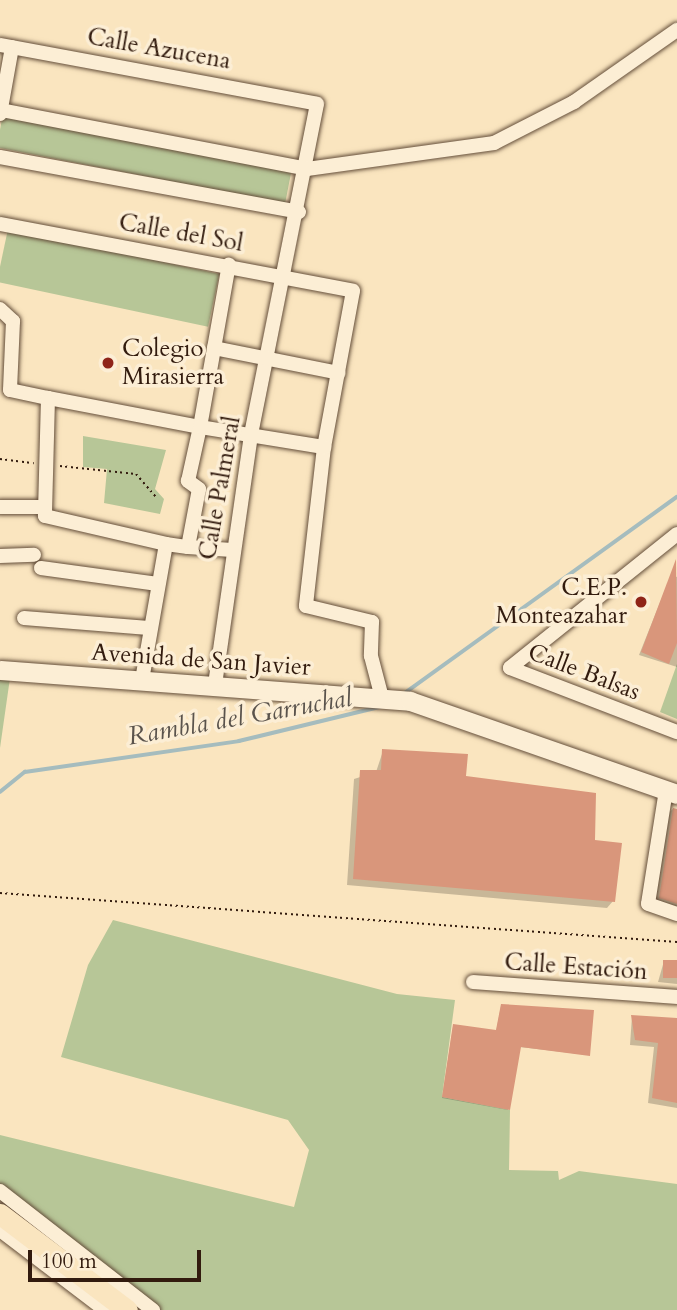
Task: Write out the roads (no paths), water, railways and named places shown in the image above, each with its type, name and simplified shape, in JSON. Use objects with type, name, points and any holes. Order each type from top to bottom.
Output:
[{"type":"main road","name":"Avenida de San Javier","points":[[0,670],[382,698],[466,716],[671,792]]},
{"type":"main road","points":[[0,1214],[127,1310]]},
{"type":"street","points":[[6,46],[0,112],[307,169],[494,143],[574,102],[677,30]]},
{"type":"street","name":"Calle Azucena","points":[[6,46],[309,99]]},
{"type":"street","name":"Calle Palmeral","points":[[215,684],[232,551],[251,435],[299,212],[317,109],[309,99]]},
{"type":"street","points":[[0,157],[299,212]]},
{"type":"street","name":"Calle del Sol","points":[[0,224],[284,275],[353,291],[339,373]]},
{"type":"street","points":[[188,547],[199,489],[188,481],[229,265]]},
{"type":"street","points":[[0,309],[13,321],[10,390],[324,447]]},
{"type":"street","points":[[214,348],[339,373],[324,447],[306,606],[372,622],[371,656],[382,698]]},
{"type":"street","points":[[45,512],[48,398]]},
{"type":"street","points":[[0,507],[45,512],[166,544],[232,551]]},
{"type":"street","name":"Calle Balsas","points":[[673,536],[510,668],[677,732]]},
{"type":"street","points":[[142,680],[149,628],[166,544]]},
{"type":"street","points":[[0,556],[158,584]]},
{"type":"street","points":[[24,618],[149,628]]},
{"type":"street","points":[[671,792],[648,904],[677,914]]},
{"type":"street","name":"Calle Estación","points":[[473,982],[677,997]]},
{"type":"street","points":[[0,1191],[153,1310]]},
{"type":"street","points":[[0,1230],[105,1310]]},
{"type":"waterway","name":"Rambla del Garruchal","points":[[405,693],[677,497]]},
{"type":"waterway","name":"Rambla del Garruchal","points":[[0,792],[25,772],[239,741],[380,707]]},
{"type":"place","name":"Colegio Mirasierra","points":[[108,363]]},
{"type":"place","name":"C.E.P. Monteazahar","points":[[641,602]]}]
